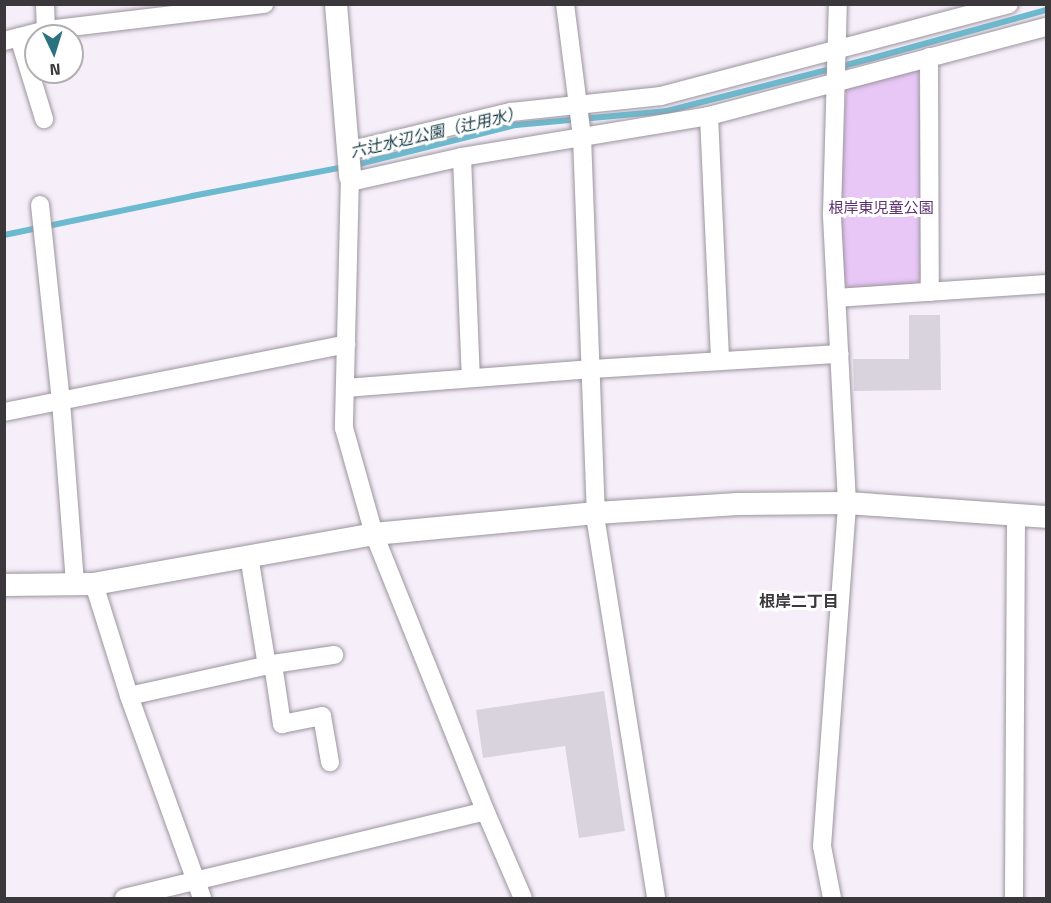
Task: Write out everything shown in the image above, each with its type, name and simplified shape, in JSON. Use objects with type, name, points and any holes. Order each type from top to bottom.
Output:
[{"type":"street","points":[[45,4],[46,24]]},
{"type":"street","points":[[84,25],[264,4]]},
{"type":"street","points":[[336,4],[349,168],[344,428],[374,534],[485,811],[523,898]]},
{"type":"street","points":[[566,4],[580,119],[592,369],[596,513],[656,898]]},
{"type":"street","points":[[832,898],[822,846],[847,503],[832,213],[838,4]]},
{"type":"street","points":[[349,168],[511,112],[580,119],[709,117],[836,65],[952,12],[1010,4]]},
{"type":"street","points":[[349,168],[462,157],[580,119],[662,96],[836,65],[929,57],[1047,27]]},
{"type":"street","points":[[12,39],[44,119]]},
{"type":"street","points":[[929,57],[930,292]]},
{"type":"street","points":[[709,117],[720,361]]},
{"type":"street","points":[[462,157],[471,378]]},
{"type":"street","points":[[40,205],[84,584],[129,696],[202,898]]},
{"type":"street","points":[[837,298],[1047,284]]},
{"type":"street","points":[[4,412],[346,344]]},
{"type":"street","points":[[345,388],[592,369],[840,354]]},
{"type":"street","points":[[4,585],[84,584],[374,534],[596,513],[738,504],[847,503],[1047,517]]},
{"type":"street","points":[[1014,898],[1016,515]]},
{"type":"street","points":[[249,556],[282,724],[322,716],[330,762]]},
{"type":"street","points":[[129,696],[270,665],[334,655]]},
{"type":"street","points":[[124,898],[485,811]]},
{"type":"green space","name":"根岸東児童公園","points":[[919,68],[923,278],[915,284],[851,290],[843,282],[840,208],[846,89]]},
{"type":"building","points":[[909,315],[940,315],[941,390],[854,391],[853,359],[909,359]]},
{"type":"building","points":[[604,691],[625,831],[579,838],[565,746],[483,758],[476,710]]},
{"type":"waterway","name":"六辻水辺公園（辻用水）","points":[[4,235],[355,165],[516,125],[667,111],[873,58],[1046,10]]},
{"type":"district","name":"根岸二丁目","points":[[799,601]]}]
